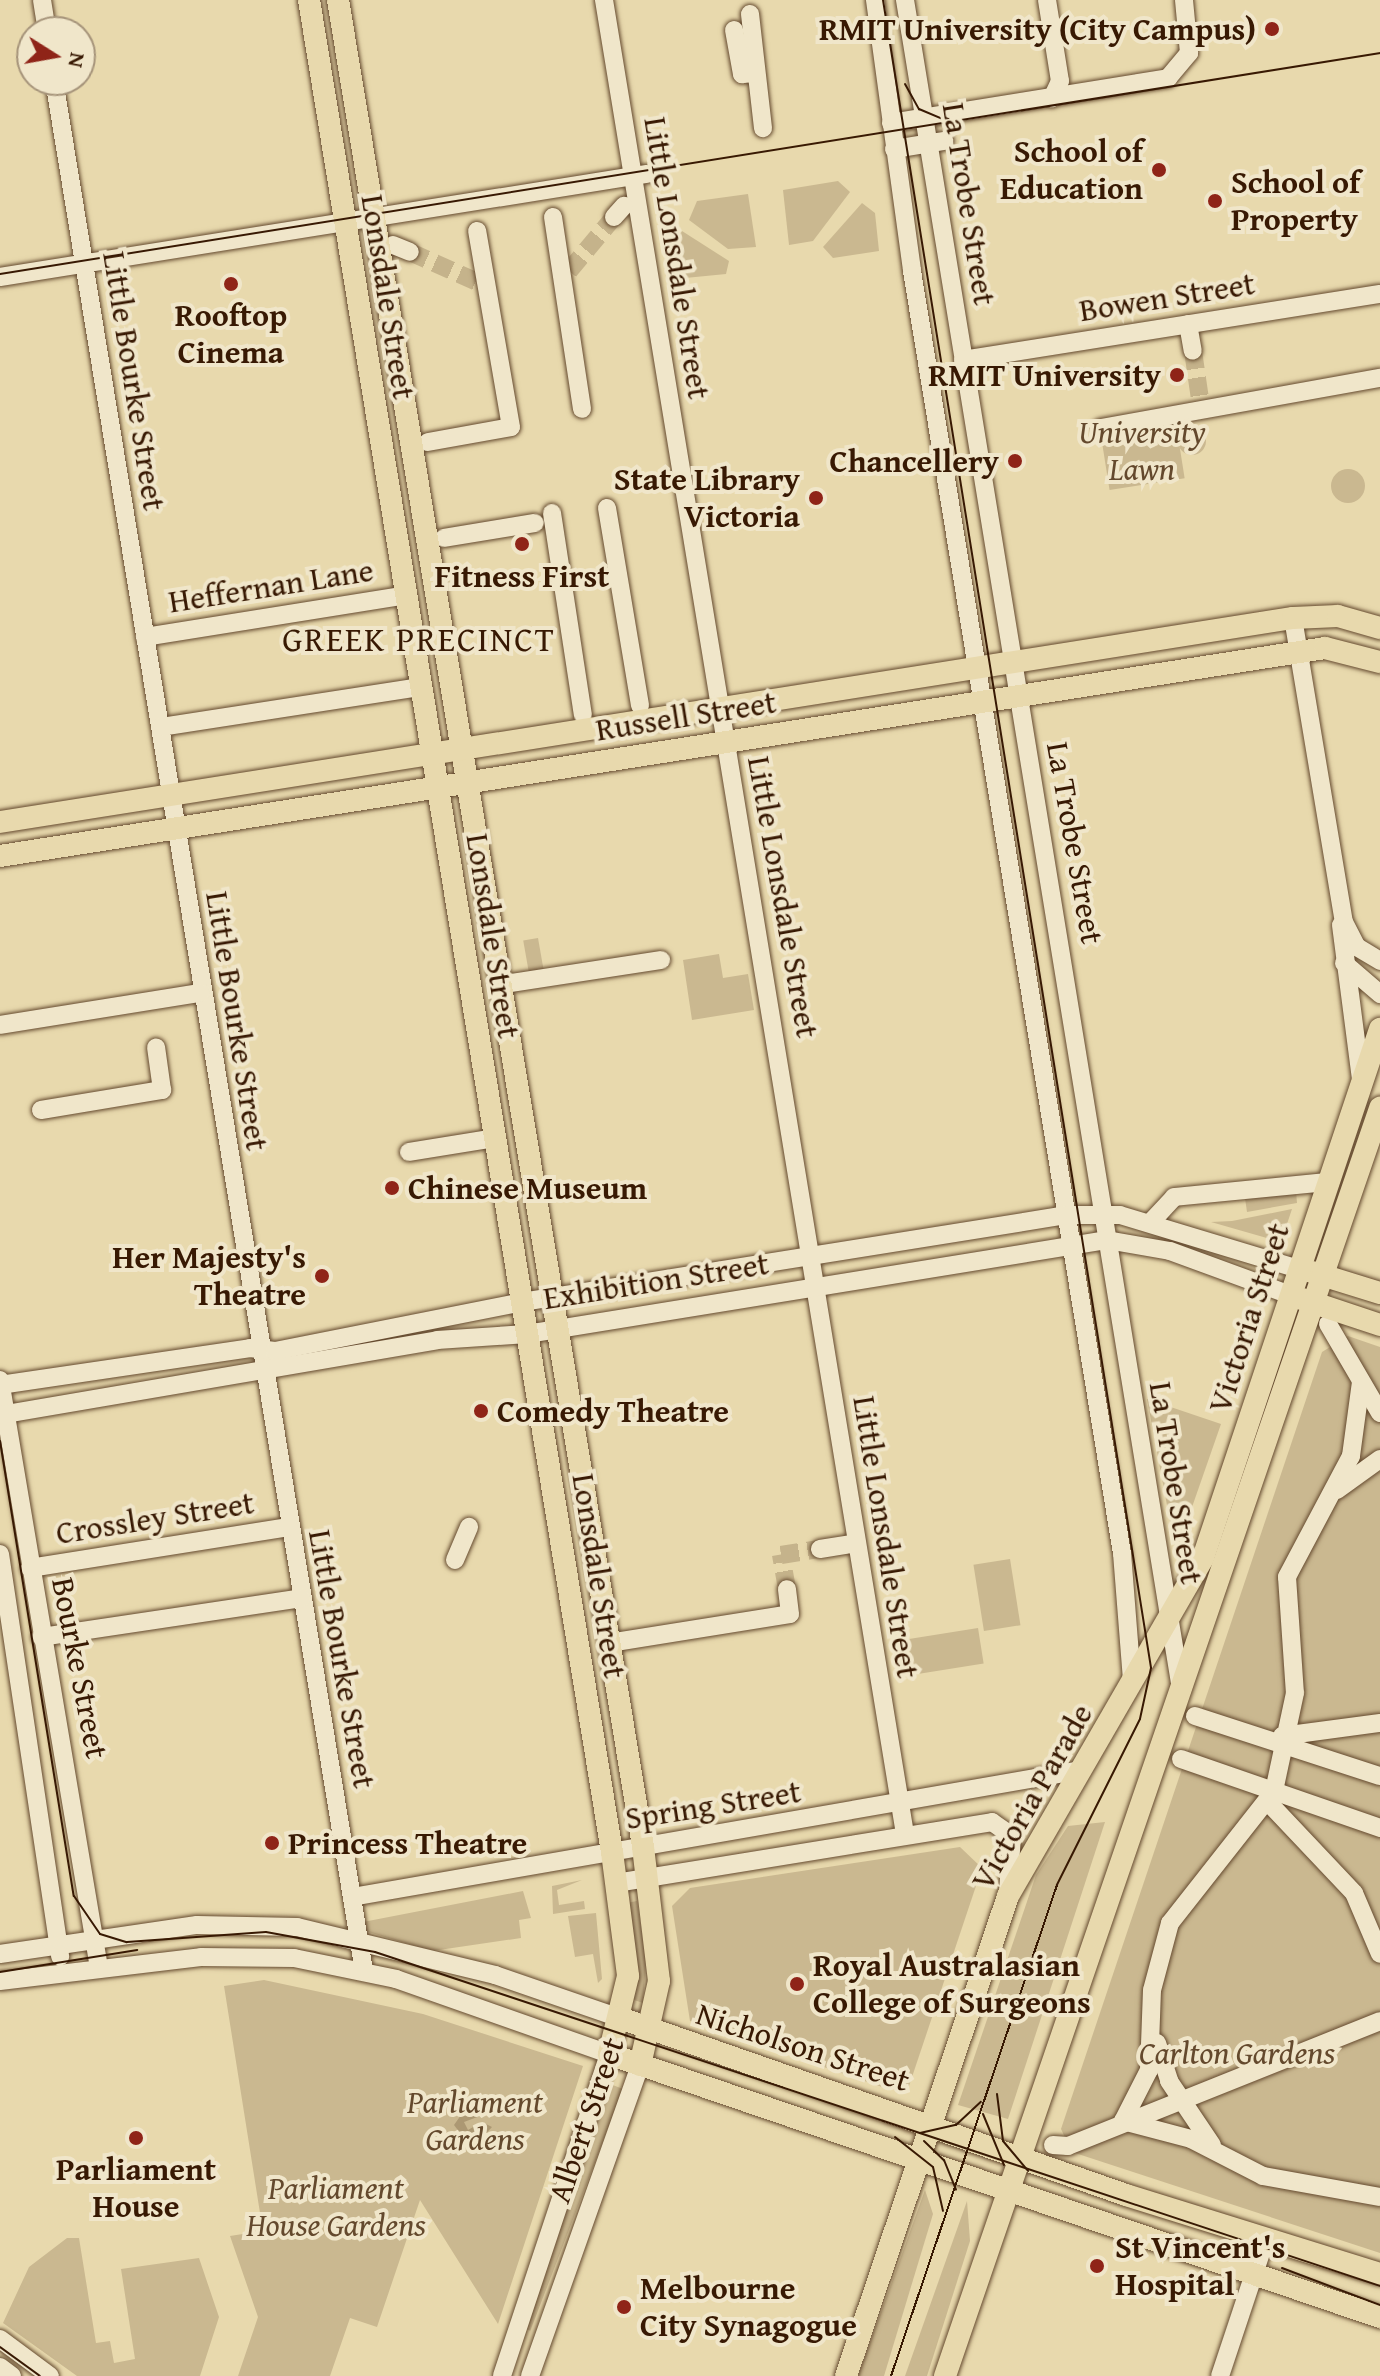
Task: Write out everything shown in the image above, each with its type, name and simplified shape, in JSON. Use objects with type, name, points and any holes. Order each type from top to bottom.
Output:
[{"type":"main road","name":"Lonsdale Street","points":[[309,0],[616,1883]]},
{"type":"main road","name":"Lonsdale Street","points":[[338,0],[464,784],[647,1878]]},
{"type":"main road","points":[[358,295],[385,290]]},
{"type":"main road","points":[[377,425],[405,421]]},
{"type":"main road","points":[[389,494],[416,490]]},
{"type":"main road","name":"Russell Street","points":[[0,822],[110,809],[1293,618],[1338,616],[1380,628]]},
{"type":"main road","points":[[1147,642],[1152,675]]},
{"type":"main road","name":"Russell Street","points":[[0,856],[114,835],[464,784],[1299,652],[1339,649],[1380,662]]},
{"type":"main road","points":[[551,736],[557,769]]},
{"type":"main road","points":[[256,784],[261,814]]},
{"type":"main road","points":[[110,809],[114,835]]},
{"type":"main road","points":[[442,820],[470,816]]},
{"type":"main road","points":[[461,939],[489,934]]},
{"type":"main road","name":"Victoria Street","points":[[1169,1622],[1211,1536],[1380,1029]]},
{"type":"main road","points":[[481,1055],[509,1051]]},
{"type":"main road","name":"Victoria Street","points":[[1182,1696],[1380,1108]]},
{"type":"main road","name":"Exhibition Street","points":[[1299,1269],[1380,1293]]},
{"type":"main road","name":"Exhibition Street","points":[[1290,1295],[1380,1325]]},
{"type":"main road","points":[[553,1492],[582,1487]]},
{"type":"main road","name":"Victoria Parade","points":[[846,2376],[927,2121],[1008,1896],[1169,1622]]},
{"type":"main road","points":[[575,1628],[607,1633]]},
{"type":"main road","points":[[945,2376],[1006,2190],[1021,2155],[1099,1912],[1182,1696]]},
{"type":"main road","name":"Albert Street","points":[[640,2065],[651,2029],[659,1981],[647,1878]]},
{"type":"main road","name":"Albert Street","points":[[609,2054],[628,1976],[616,1883]]},
{"type":"main road","name":"Nicholson Street","points":[[620,2018],[927,2121],[1265,2241],[1380,2274]]},
{"type":"main road","name":"Nicholson Street","points":[[609,2054],[1380,2317]]},
{"type":"street","name":"Little Lonsdale Street","points":[[604,0],[640,176],[726,742],[813,1255],[856,1543],[905,1834]]},
{"type":"street","name":"La Trobe Street","points":[[875,0],[894,149],[1128,1599],[1132,1688]]},
{"type":"street","name":"La Trobe Street","points":[[905,0],[924,118],[936,143],[963,360],[1182,1696]]},
{"type":"street","points":[[1047,0],[1060,81],[1052,98]]},
{"type":"street","points":[[891,123],[1168,78],[1189,53],[1184,0]]},
{"type":"street","points":[[750,14],[763,128]]},
{"type":"street","points":[[734,30],[742,74],[756,73]]},
{"type":"street","name":"Little Bourke Street","points":[[57,96],[178,826],[200,993],[258,1349],[364,1970]]},
{"type":"street","points":[[894,149],[936,143]]},
{"type":"street","points":[[0,277],[640,176]]},
{"type":"street","points":[[553,217],[566,275],[582,409]]},
{"type":"street","points":[[428,442],[511,427],[482,284],[477,231]]},
{"type":"street","name":"Bowen Street","points":[[963,360],[1380,294]]},
{"type":"street","points":[[1188,324],[1193,351]]},
{"type":"street","points":[[1101,428],[1201,404],[1380,378]]},
{"type":"street","points":[[607,508],[640,705]]},
{"type":"street","points":[[552,513],[583,715]]},
{"type":"street","points":[[444,538],[535,523]]},
{"type":"street","name":"Heffernan Lane","points":[[145,637],[406,595]]},
{"type":"street","points":[[1293,618],[1340,902],[1342,957],[1362,1084]]},
{"type":"street","points":[[161,727],[420,687]]},
{"type":"street","points":[[1340,902],[1353,943],[1380,961]]},
{"type":"street","points":[[1342,957],[1353,977],[1380,994]]},
{"type":"street","points":[[498,985],[661,960]]},
{"type":"street","points":[[0,1025],[200,993]]},
{"type":"street","points":[[41,1110],[162,1090],[156,1047]]},
{"type":"street","points":[[409,1152],[495,1138]]},
{"type":"street","points":[[1151,1222],[1174,1197],[1328,1182]]},
{"type":"street","name":"Exhibition Street","points":[[0,1383],[383,1333],[522,1302],[1067,1215],[1102,1212],[1151,1222],[1299,1269]]},
{"type":"street","name":"Exhibition Street","points":[[3,1414],[263,1374],[437,1340],[527,1334],[1107,1240],[1157,1247],[1290,1295]]},
{"type":"street","points":[[843,1250],[847,1283]]},
{"type":"street","points":[[698,1273],[702,1306]]},
{"type":"street","points":[[596,1290],[600,1322]]},
{"type":"street","points":[[1328,1324],[1380,1413]]},
{"type":"street","points":[[140,1365],[144,1391]]},
{"type":"street","points":[[1361,1382],[1380,1397]]},
{"type":"street","points":[[1123,2121],[1149,2070],[1159,1952],[1170,1923],[1271,1796],[1289,1742],[1295,1693],[1287,1577],[1323,1503],[1351,1456],[1361,1382]]},
{"type":"street","name":"Bourke Street","points":[[0,1383],[99,1968]]},
{"type":"street","points":[[1323,1503],[1380,1459]]},
{"type":"street","name":"Crossley Street","points":[[30,1568],[289,1527]]},
{"type":"street","points":[[455,1560],[469,1527]]},
{"type":"street","points":[[820,1549],[856,1543]]},
{"type":"street","name":"Bourke Street","points":[[0,1554],[62,1971]]},
{"type":"street","points":[[607,1633],[790,1614],[787,1589]]},
{"type":"street","points":[[41,1637],[301,1598]]},
{"type":"street","points":[[1195,1716],[1263,1738],[1289,1742],[1380,1776]]},
{"type":"street","points":[[1289,1742],[1380,1723]]},
{"type":"street","points":[[1181,1759],[1271,1796],[1380,1828]]},
{"type":"street","name":"Spring Street","points":[[352,1897],[901,1804],[1082,1770]]},
{"type":"street","points":[[1271,1796],[1354,1893],[1380,1954]]},
{"type":"street","name":"Spring Street","points":[[616,1883],[984,1823],[1007,1827],[1008,1896]]},
{"type":"street","name":"Nicholson Street","points":[[95,1939],[197,1925],[297,1927],[359,1940],[620,2018]]},
{"type":"street","points":[[0,1954],[95,1939]]},
{"type":"street","name":"Nicholson Street","points":[[99,1968],[215,1957],[294,1958],[364,1970],[609,2054]]},
{"type":"street","points":[[0,1981],[99,1968]]},
{"type":"street","points":[[1053,2145],[1068,2146],[1123,2121],[1380,2021]]},
{"type":"street","points":[[1153,2024],[1178,2099],[1219,2152]]},
{"type":"street","name":"Albert Street","points":[[502,2376],[609,2054]]},
{"type":"street","name":"Albert Street","points":[[530,2376],[640,2065]]},
{"type":"street","points":[[1123,2121],[1219,2152],[1293,2184],[1380,2197]]},
{"type":"street","points":[[1220,2376],[1265,2241]]},
{"type":"street","points":[[0,2339],[50,2376]]},
{"type":"street","points":[[514,2339],[539,2349]]},
{"type":"street","points":[[0,2367],[12,2376]]},
{"type":"green space","points":[[838,181],[850,192],[813,241],[789,245],[783,190]]},
{"type":"green space","points":[[748,194],[756,247],[728,249],[689,220],[697,201]]},
{"type":"green space","points":[[862,203],[875,213],[879,251],[833,258],[823,247]]},
{"type":"green space","points":[[682,231],[729,261],[726,274],[675,279],[670,248]]},
{"type":"green space","name":"University Lawn","points":[[1174,411],[1185,478],[1110,490],[1099,423]]},
{"type":"green space","points":[[1192,427],[1202,431],[1206,441],[1202,451],[1192,455],[1182,451],[1178,441],[1182,431]]},
{"type":"green space","points":[[1348,469],[1360,474],[1365,486],[1360,498],[1348,503],[1336,498],[1331,486],[1336,474]]},
{"type":"green space","points":[[538,938],[544,972],[529,975],[523,941]]},
{"type":"green space","points":[[719,954],[723,978],[748,974],[754,1010],[692,1020],[683,960]]},
{"type":"green space","points":[[1296,1191],[1297,1203],[1247,1212],[1245,1198]]},
{"type":"green space","points":[[1292,1209],[1281,1242],[1211,1222],[1232,1221]]},
{"type":"green space","name":"Carlton Gardens","points":[[1348,1336],[1380,1347],[1380,2253],[1072,2152],[1061,2129],[1322,1352]]},
{"type":"green space","points":[[1147,1399],[1221,1424],[1176,1553]]},
{"type":"green space","points":[[1010,1559],[1020,1625],[984,1631],[973,1565]]},
{"type":"green space","points":[[978,1628],[984,1664],[912,1675],[906,1639]]},
{"type":"green space","points":[[1105,1822],[1008,2119],[958,2105],[1036,1875],[1068,1826]]},
{"type":"green space","points":[[960,1847],[982,1868],[909,2086],[885,2088],[690,2021],[672,1906],[690,1888]]},
{"type":"green space","points":[[582,1880],[557,1890],[559,1905],[584,1901],[585,1909],[553,1914],[552,1886]]},
{"type":"green space","points":[[523,1891],[531,1918],[519,1920],[521,1938],[432,1951],[365,1931],[363,1922]]},
{"type":"green space","points":[[637,1901],[646,1961],[643,2003],[628,1998],[626,1903]]},
{"type":"green space","points":[[596,1913],[602,1979],[598,1983],[593,1954],[575,1957],[568,1916]]},
{"type":"green space","name":"Parliament Gardens","points":[[264,1980],[423,2014],[583,2066],[498,2324],[420,2200],[377,2327],[350,2318],[330,2376],[238,2376],[258,2317],[230,2236],[249,2233],[247,2215],[260,2213],[224,1986]]},
{"type":"green space","points":[[610,2084],[623,2089],[530,2331],[517,2326]]},
{"type":"green space","points":[[925,2190],[933,2214],[884,2376],[858,2376]]},
{"type":"green space","points":[[967,2201],[970,2241],[927,2376],[905,2376]]},
{"type":"green space","name":"Parliament House Gardens","points":[[67,2238],[79,2238],[96,2343],[110,2341],[114,2363],[135,2359],[121,2269],[199,2258],[219,2317],[200,2376],[77,2376],[3,2323],[29,2267]]},
{"type":"shaded area","points":[[481,2104],[480,2116],[464,2122],[468,2130],[482,2122],[492,2127],[479,2141],[466,2141],[454,2125],[468,2105]]},
{"type":"tunnel","points":[[569,271],[614,217]]},
{"type":"tunnel","points":[[410,252],[477,282]]},
{"type":"tunnel","points":[[1193,351],[1200,399]]},
{"type":"tunnel","points":[[787,1589],[781,1555],[820,1549]]},
{"type":"tram line","points":[[883,0],[1151,1668],[1140,1719],[1057,1885],[891,2376]]},
{"type":"tram line","points":[[0,274],[1380,53]]},
{"type":"tram line","points":[[905,84],[919,109],[945,120]]},
{"type":"tram line","points":[[0,1441],[74,1896],[100,1934],[127,1942],[266,1932],[375,1952],[1380,2286]]},
{"type":"tram line","points":[[0,1972],[137,1950]]},
{"type":"tram line","points":[[997,2094],[1003,2141],[1028,2171]]},
{"type":"tram line","points":[[920,2133],[956,2125],[981,2102]]},
{"type":"tram line","points":[[983,2114],[1004,2165]]},
{"type":"tram line","points":[[895,2137],[933,2167],[943,2211]]},
{"type":"tram line","points":[[924,2141],[944,2160],[956,2190]]},
{"type":"tram line","points":[[1282,2268],[1380,2305]]},
{"type":"tram line","points":[[0,2347],[40,2376]]},
{"type":"place","name":"RMIT University (City Campus)","points":[[1272,29]]},
{"type":"place","name":"School of Education","points":[[1159,170]]},
{"type":"place","name":"School of Property","points":[[1215,201]]},
{"type":"place","name":"Rooftop Cinema","points":[[231,284]]},
{"type":"place","name":"RMIT University","points":[[1177,375]]},
{"type":"place","name":"Chancellery","points":[[1015,461]]},
{"type":"place","name":"State Library Victoria","points":[[816,498]]},
{"type":"place","name":"Fitness First","points":[[522,544]]},
{"type":"place","name":"Chinese Museum","points":[[392,1188]]},
{"type":"place","name":"Her Majesty's Theatre","points":[[322,1276]]},
{"type":"place","name":"Comedy Theatre","points":[[481,1411]]},
{"type":"place","name":"Princess Theatre","points":[[272,1843]]},
{"type":"place","name":"Royal Australasian College of Surgeons","points":[[797,1984]]},
{"type":"place","name":"Parliament House","points":[[136,2138]]},
{"type":"place","name":"St Vincent's Hospital","points":[[1097,2266]]},
{"type":"place","name":"Melbourne City Synagogue","points":[[624,2307]]},
{"type":"district","name":"GREEK PRECINCT","points":[[419,639]]}]
